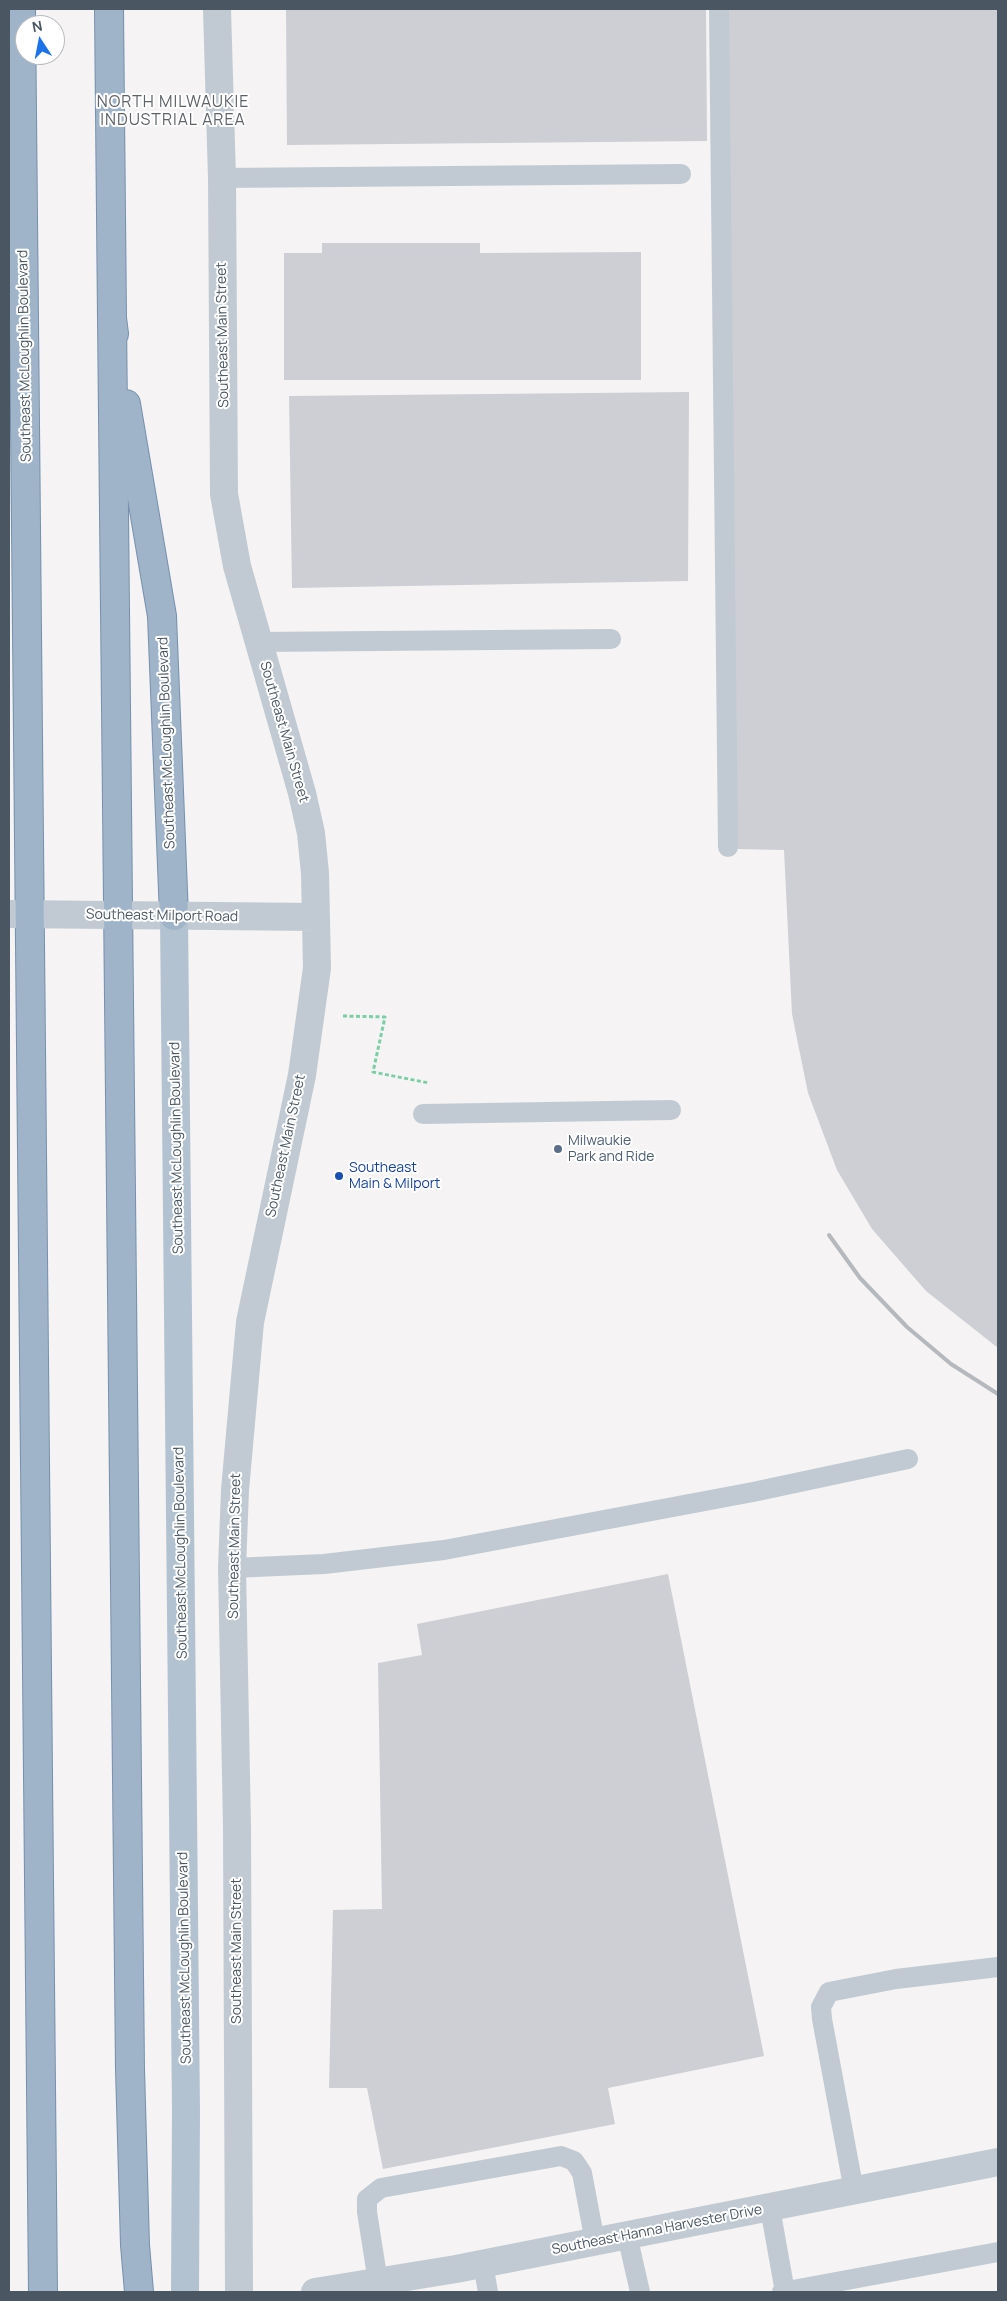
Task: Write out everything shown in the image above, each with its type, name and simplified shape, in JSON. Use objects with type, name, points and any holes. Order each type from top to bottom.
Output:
[{"type":"highway","name":"Southeast McLoughlin Boulevard","points":[[21,9],[20,914],[36,1715],[43,2292]]},
{"type":"highway","name":"Southeast McLoughlin Boulevard","points":[[109,9],[112,318],[162,616],[174,916]]},
{"type":"highway","points":[[112,318],[126,1773],[132,2160],[139,2292]]},
{"type":"main road","name":"Southeast McLoughlin Boulevard","points":[[174,916],[186,2110],[185,2292]]},
{"type":"street","name":"Southeast Main Street","points":[[217,9],[222,178],[224,494],[236,566],[302,793],[310,833],[316,917],[317,968],[312,1015],[302,1075],[250,1322],[235,1490],[232,1568],[237,1827],[239,2292]]},
{"type":"street","name":"Southeast Milport Road","points":[[20,914],[316,917]]},
{"type":"street","name":"Southeast Hanna Harvester Drive","points":[[315,2292],[483,2264],[998,2162]]},
{"type":"lane","points":[[719,9],[728,847]]},
{"type":"lane","points":[[222,178],[681,174]]},
{"type":"lane","points":[[258,642],[612,639]]},
{"type":"lane","points":[[423,1114],[671,1110]]},
{"type":"lane","points":[[232,1568],[324,1564],[444,1550],[743,1494],[908,1459]]},
{"type":"lane","points":[[854,2191],[822,2019],[821,2007],[829,1992],[896,1979],[998,1968]]},
{"type":"lane","points":[[378,2282],[367,2212],[367,2199],[381,2188],[561,2156],[574,2161],[582,2173],[595,2242]]},
{"type":"lane","points":[[770,2208],[784,2292],[998,2252]]},
{"type":"lane","points":[[627,2235],[640,2292]]},
{"type":"lane","points":[[483,2264],[488,2292]]},
{"type":"path","points":[[312,1015],[385,1017],[373,1072],[429,1083]]},
{"type":"building","points":[[286,9],[706,9],[707,141],[287,145]]},
{"type":"building","points":[[727,9],[998,9],[998,1348],[926,1291],[872,1229],[837,1170],[808,1093],[792,1014],[784,850],[736,849]]},
{"type":"building","points":[[322,243],[480,243],[480,253],[641,252],[641,380],[284,380],[284,253],[322,253]]},
{"type":"building","points":[[689,392],[688,581],[292,588],[289,396]]},
{"type":"building","points":[[668,1574],[764,2056],[608,2088],[615,2124],[383,2169],[367,2088],[329,2088],[333,1910],[382,1909],[378,1663],[422,1655],[417,1624]]},
{"type":"railway","points":[[829,1235],[860,1278],[907,1327],[951,1364],[998,1394]]},
{"type":"place","name":"Milwaukie Park and Ride","points":[[558,1149]]},
{"type":"place","name":"Southeast Main & Milport","points":[[339,1176]]},
{"type":"district","name":"NORTH MILWAUKIE INDUSTRIAL AREA","points":[[173,112]]}]
